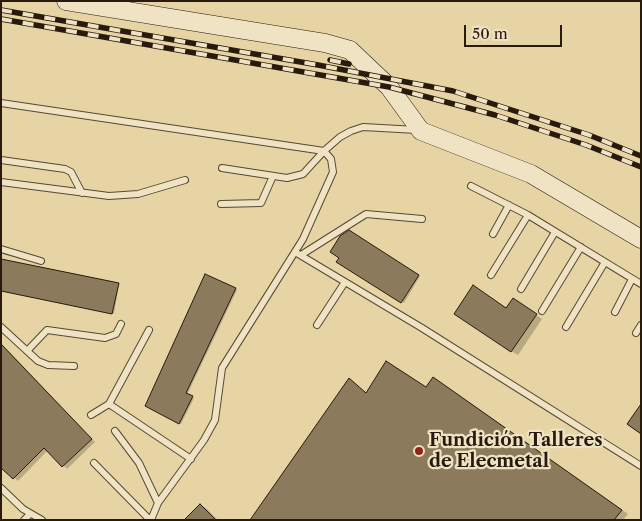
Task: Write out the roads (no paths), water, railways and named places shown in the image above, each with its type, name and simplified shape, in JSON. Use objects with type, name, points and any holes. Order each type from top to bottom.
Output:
[{"type":"main road","points":[[66,1],[325,43],[350,50],[389,86],[421,130],[530,174],[640,238]]},
{"type":"lane","points":[[1,103],[324,151],[331,160],[333,172],[298,253],[272,285],[222,368],[215,420],[191,459],[158,503],[150,520],[94,463]]},
{"type":"lane","points":[[222,168],[288,178],[303,174],[340,137],[363,127],[421,130]]},
{"type":"lane","points":[[1,160],[65,169],[71,172],[82,193]]},
{"type":"lane","points":[[221,204],[261,203],[273,176]]},
{"type":"lane","points":[[1,182],[109,196],[138,194],[184,180]]},
{"type":"lane","points":[[471,186],[528,215],[641,284]]},
{"type":"lane","points":[[493,234],[509,205]]},
{"type":"lane","points":[[298,253],[366,214],[422,220]]},
{"type":"lane","points":[[490,275],[528,215]]},
{"type":"lane","points":[[521,289],[555,232]]},
{"type":"lane","points":[[542,310],[581,248]]},
{"type":"lane","points":[[1,250],[41,261]]},
{"type":"lane","points":[[298,253],[641,466]]},
{"type":"lane","points":[[566,327],[605,262]]},
{"type":"lane","points":[[615,312],[632,279]]},
{"type":"lane","points":[[318,324],[345,282]]},
{"type":"lane","points":[[27,351],[47,330],[105,338],[116,334],[121,324]]},
{"type":"lane","points":[[636,333],[641,325]]},
{"type":"lane","points":[[1,327],[43,363],[74,366]]},
{"type":"lane","points":[[91,415],[109,404],[148,330]]},
{"type":"lane","points":[[109,404],[191,459]]},
{"type":"lane","points":[[115,431],[139,463],[158,503]]},
{"type":"lane","points":[[1,488],[30,514],[42,520]]},
{"type":"lane","points":[[24,520],[30,514]]},
{"type":"railway","points":[[1,10],[318,65],[453,91],[589,135],[641,156]]},
{"type":"railway","points":[[1,19],[389,87],[495,115],[586,145],[641,167]]},
{"type":"railway","points":[[330,60],[349,64]]},
{"type":"place","name":"Fundición Talleres de Elecmetal","points":[[419,451]]}]
